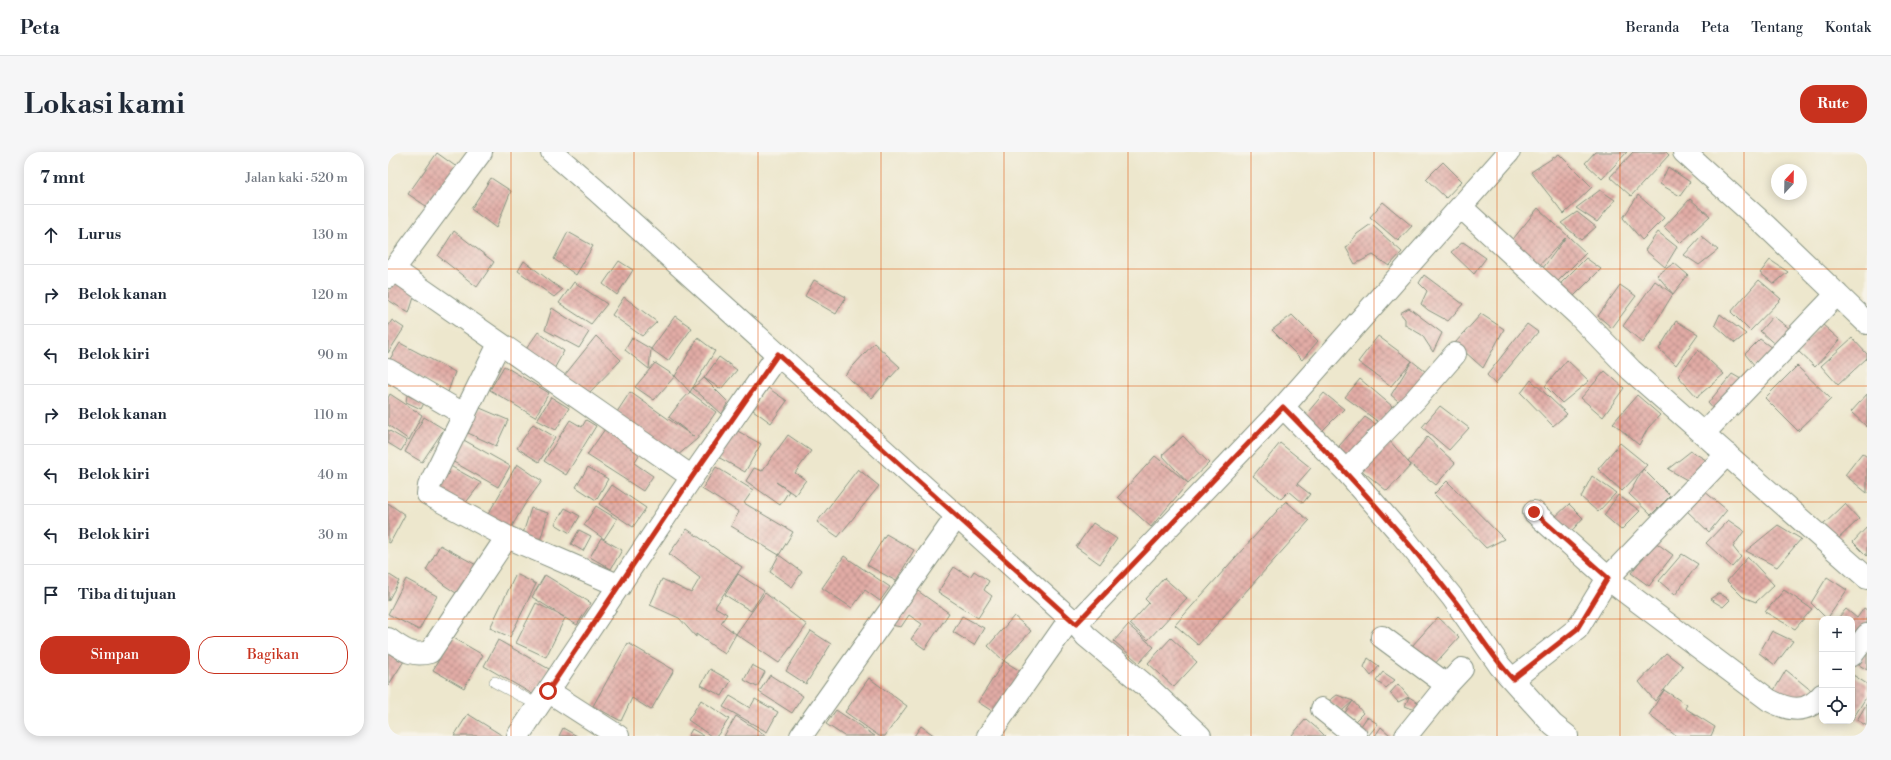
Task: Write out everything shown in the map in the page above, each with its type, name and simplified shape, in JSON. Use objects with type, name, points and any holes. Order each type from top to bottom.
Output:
[{"type":"street","points":[[481,152],[390,273],[499,344],[692,477]]},
{"type":"street","points":[[552,152],[957,516],[1073,622],[1086,636],[1152,691],[1200,736]]},
{"type":"street","points":[[988,736],[1073,622],[1283,407],[1509,152]]},
{"type":"street","points":[[1684,152],[1766,226],[1867,323]]},
{"type":"street","points":[[1461,207],[1578,315],[1631,370],[1867,578]]},
{"type":"street","points":[[1704,433],[1837,294]]},
{"type":"street","points":[[499,344],[429,486],[428,494],[507,537],[620,586]]},
{"type":"street","points":[[518,736],[692,477],[778,354]]},
{"type":"street","points":[[1346,471],[1420,394],[1455,354]]},
{"type":"street","points":[[388,370],[465,415]]},
{"type":"street","points":[[1283,407],[1346,471],[1452,597],[1500,666],[1513,679],[1554,732]]},
{"type":"street","points":[[1513,679],[1577,629],[1608,578],[1727,454]]},
{"type":"street","points":[[1534,512],[1608,578],[1769,700],[1784,708],[1802,708],[1819,699]]},
{"type":"street","points":[[801,736],[957,516]]},
{"type":"street","points":[[388,639],[411,654],[430,652],[507,537]]},
{"type":"street","points":[[1854,652],[1867,635]]},
{"type":"street","points":[[1382,637],[1455,677],[1406,736]]},
{"type":"street","points":[[543,698],[618,736]]},
{"type":"street","points":[[1322,709],[1356,736]]},
{"type":"lane","points":[[495,682],[543,698]]},
{"type":"building","points":[[1595,152],[1627,152],[1602,179],[1585,163]]},
{"type":"building","points":[[1633,152],[1666,152],[1669,155],[1631,196],[1610,177]]},
{"type":"building","points":[[437,153],[458,168],[429,208],[408,194]]},
{"type":"building","points":[[1559,154],[1592,187],[1564,214],[1531,172]]},
{"type":"building","points":[[1443,162],[1462,181],[1446,198],[1426,179]]},
{"type":"building","points":[[1668,167],[1690,182],[1680,196],[1660,184]]},
{"type":"building","points":[[491,178],[511,191],[496,228],[471,209]]},
{"type":"building","points":[[1600,190],[1615,200],[1597,222],[1576,208]]},
{"type":"building","points":[[1638,195],[1664,218],[1642,240],[1623,218]]},
{"type":"building","points":[[1690,199],[1710,216],[1681,243],[1664,227]]},
{"type":"building","points":[[1383,202],[1412,226],[1398,241],[1370,217]]},
{"type":"building","points":[[1538,208],[1586,253],[1556,283],[1543,268],[1566,237],[1536,269],[1509,244]]},
{"type":"building","points":[[1577,212],[1596,227],[1581,240],[1561,223]]},
{"type":"building","points":[[1371,224],[1402,252],[1389,266],[1373,255],[1355,264],[1346,248],[1357,234]]},
{"type":"building","points":[[454,231],[494,262],[477,287],[438,256]]},
{"type":"building","points":[[568,232],[593,246],[576,275],[554,259]]},
{"type":"building","points":[[1658,232],[1677,247],[1665,267],[1645,250]]},
{"type":"building","points":[[1701,236],[1718,250],[1699,265],[1684,255]]},
{"type":"building","points":[[1463,242],[1486,258],[1474,274],[1451,252]]},
{"type":"building","points":[[1586,258],[1601,269],[1572,298],[1561,283]]},
{"type":"building","points":[[1770,260],[1788,272],[1774,284],[1760,273]]},
{"type":"building","points":[[524,261],[562,290],[554,297],[518,271]]},
{"type":"building","points":[[619,261],[633,270],[617,295],[603,284]]},
{"type":"building","points":[[1674,263],[1688,275],[1673,294],[1657,275]]},
{"type":"building","points":[[1424,275],[1463,304],[1448,321],[1428,310],[1421,304],[1427,291],[1419,283]]},
{"type":"building","points":[[814,280],[846,297],[836,314],[805,296]]},
{"type":"building","points":[[1759,280],[1781,299],[1750,331],[1731,312]]},
{"type":"building","points":[[395,281],[415,294],[409,313],[388,300],[388,292]]},
{"type":"building","points":[[1655,281],[1673,294],[1643,343],[1623,326]]},
{"type":"building","points":[[574,282],[607,304],[591,324],[559,303]]},
{"type":"building","points":[[1620,285],[1636,296],[1612,328],[1598,316]]},
{"type":"building","points":[[624,297],[657,322],[642,336],[612,315]]},
{"type":"building","points":[[552,308],[589,332],[579,348],[545,330]]},
{"type":"building","points":[[1409,308],[1442,333],[1433,352],[1422,335],[1405,325],[1405,319],[1400,313]]},
{"type":"building","points":[[1481,314],[1504,329],[1483,368],[1455,343]]},
{"type":"building","points":[[1720,314],[1746,334],[1735,343],[1715,325]]},
{"type":"building","points":[[1292,315],[1318,341],[1302,360],[1272,330]]},
{"type":"building","points":[[675,316],[692,328],[668,361],[651,349]]},
{"type":"building","points":[[1773,316],[1794,332],[1780,349],[1760,331]]},
{"type":"building","points":[[392,320],[404,328],[388,353],[388,327]]},
{"type":"building","points":[[1676,321],[1698,334],[1676,365],[1659,349]]},
{"type":"building","points":[[1527,324],[1538,332],[1495,384],[1487,375]]},
{"type":"building","points":[[1822,324],[1840,340],[1815,367],[1798,351]]},
{"type":"building","points":[[538,332],[564,351],[554,369],[524,352]]},
{"type":"building","points":[[596,336],[621,360],[588,394],[564,376]]},
{"type":"building","points":[[1378,336],[1412,361],[1391,386],[1358,362]]},
{"type":"building","points":[[632,338],[651,349],[649,369],[625,350]]},
{"type":"building","points":[[698,338],[715,351],[690,392],[675,376]]},
{"type":"building","points":[[1852,338],[1867,354],[1867,358],[1838,385],[1821,366]]},
{"type":"building","points":[[1760,339],[1776,351],[1755,366],[1745,354]]},
{"type":"building","points":[[400,343],[455,372],[448,392],[388,362]]},
{"type":"building","points":[[874,343],[900,367],[872,398],[845,375]]},
{"type":"building","points":[[1698,350],[1724,374],[1697,397],[1678,376]]},
{"type":"building","points":[[719,357],[737,370],[721,389],[704,378]]},
{"type":"building","points":[[1567,360],[1589,381],[1562,403],[1545,386]]},
{"type":"building","points":[[1412,361],[1431,376],[1404,406],[1391,395]]},
{"type":"building","points":[[655,363],[675,376],[654,400],[635,387]]},
{"type":"building","points":[[504,366],[549,393],[535,417],[490,390]]},
{"type":"building","points":[[1797,366],[1831,399],[1798,431],[1765,398]]},
{"type":"building","points":[[1605,371],[1624,388],[1603,417],[1581,398]]},
{"type":"building","points":[[1732,374],[1746,382],[1716,412],[1708,403]]},
{"type":"building","points":[[704,378],[728,402],[722,414],[693,388]]},
{"type":"building","points":[[1360,379],[1392,406],[1381,424],[1345,397]]},
{"type":"building","points":[[1531,380],[1567,414],[1553,426],[1521,393]]},
{"type":"building","points":[[768,388],[787,401],[771,423],[753,410]]},
{"type":"building","points":[[630,392],[694,437],[669,417],[678,405],[690,392],[716,412],[697,439],[677,456],[615,415]]},
{"type":"building","points":[[1324,393],[1344,409],[1320,433],[1303,418]]},
{"type":"building","points":[[390,394],[422,415],[409,440],[388,425],[388,398]]},
{"type":"building","points":[[1867,394],[1867,427],[1851,412]]},
{"type":"building","points":[[407,395],[424,403],[421,409],[406,402]]},
{"type":"building","points":[[1637,395],[1660,415],[1648,428],[1639,445],[1613,423]]},
{"type":"building","points":[[551,397],[569,408],[556,430],[537,420]]},
{"type":"building","points":[[1440,406],[1469,428],[1449,450],[1422,427]]},
{"type":"building","points":[[480,408],[508,420],[496,446],[468,433]]},
{"type":"building","points":[[424,417],[444,429],[422,462],[405,452]]},
{"type":"building","points":[[1365,417],[1380,427],[1347,461],[1339,446]]},
{"type":"building","points":[[570,420],[582,427],[586,420],[596,426],[566,475],[544,461]]},
{"type":"building","points":[[533,424],[555,437],[539,462],[517,448]]},
{"type":"building","points":[[605,429],[641,452],[634,463],[653,476],[643,491],[587,455]]},
{"type":"building","points":[[734,429],[761,444],[745,472],[718,457]]},
{"type":"building","points":[[388,430],[407,441],[401,451],[388,443]]},
{"type":"building","points":[[788,435],[811,451],[795,473],[806,480],[795,495],[776,482],[789,491],[780,505],[746,481],[754,468],[762,471]]},
{"type":"building","points":[[1183,436],[1209,463],[1188,483],[1162,455]]},
{"type":"building","points":[[1427,437],[1455,463],[1436,485],[1408,462]]},
{"type":"building","points":[[462,439],[510,466],[498,487],[450,460]]},
{"type":"building","points":[[1389,440],[1411,465],[1387,491],[1360,469]]},
{"type":"building","points":[[1280,443],[1311,468],[1297,484],[1310,494],[1303,503],[1289,491],[1281,499],[1253,476]]},
{"type":"building","points":[[1620,443],[1647,465],[1622,491],[1598,469]]},
{"type":"building","points":[[1691,451],[1711,463],[1687,480],[1668,469]]},
{"type":"building","points":[[1862,453],[1867,457],[1867,493],[1845,475]]},
{"type":"building","points":[[1155,456],[1188,483],[1151,527],[1118,497]]},
{"type":"building","points":[[445,463],[481,483],[461,509],[432,493]]},
{"type":"building","points":[[517,464],[542,481],[525,504],[506,536],[483,523]]},
{"type":"building","points":[[588,467],[608,479],[596,500],[576,487]]},
{"type":"building","points":[[716,467],[753,490],[744,503],[793,532],[779,555],[731,526],[739,512],[702,489]]},
{"type":"building","points":[[858,469],[879,486],[838,537],[817,522]]},
{"type":"building","points":[[1643,469],[1670,496],[1651,515],[1629,494]]},
{"type":"building","points":[[1592,476],[1616,493],[1598,512],[1581,497]]},
{"type":"building","points":[[1447,481],[1504,539],[1486,548],[1434,494]]},
{"type":"building","points":[[612,485],[646,508],[633,527],[599,504]]},
{"type":"building","points":[[1704,491],[1727,510],[1709,532],[1686,510]]},
{"type":"building","points":[[1618,495],[1640,511],[1621,530],[1604,515]]},
{"type":"building","points":[[1286,501],[1309,521],[1198,645],[1175,625]]},
{"type":"building","points":[[388,503],[405,515],[390,543],[388,542]]},
{"type":"building","points":[[1569,504],[1583,518],[1568,535],[1552,520]]},
{"type":"building","points":[[1845,504],[1859,519],[1836,541],[1821,527]]},
{"type":"building","points":[[596,506],[617,519],[604,539],[584,525]]},
{"type":"building","points":[[531,508],[548,513],[539,545],[521,540]]},
{"type":"building","points":[[565,508],[580,516],[570,533],[555,524]]},
{"type":"building","points":[[1728,520],[1744,531],[1733,547],[1741,557],[1732,567],[1706,543]]},
{"type":"building","points":[[1093,523],[1117,539],[1100,564],[1076,547]]},
{"type":"building","points":[[1778,525],[1801,539],[1777,567],[1746,551]]},
{"type":"building","points":[[1867,527],[1867,556],[1853,542]]},
{"type":"building","points":[[687,529],[742,567],[715,607],[727,614],[721,623],[736,634],[725,654],[696,634],[696,637],[679,618],[650,605],[662,579],[691,593],[700,578],[669,554]]},
{"type":"building","points":[[579,530],[591,536],[583,551],[571,544]]},
{"type":"building","points":[[886,534],[914,550],[896,581],[867,565]]},
{"type":"building","points":[[601,538],[622,550],[611,569],[590,557]]},
{"type":"building","points":[[1655,542],[1673,555],[1649,586],[1631,573]]},
{"type":"building","points":[[440,545],[480,567],[462,597],[444,585],[426,570]]},
{"type":"building","points":[[1682,554],[1698,564],[1675,595],[1659,581]]},
{"type":"building","points":[[779,555],[802,572],[792,587],[770,572]]},
{"type":"building","points":[[844,556],[890,587],[880,601],[865,590],[852,608],[822,588]]},
{"type":"building","points":[[1748,557],[1774,585],[1756,602],[1743,597],[1727,581]]},
{"type":"building","points":[[954,567],[970,577],[974,571],[989,581],[984,590],[992,596],[978,618],[938,592]]},
{"type":"building","points":[[388,574],[399,581],[388,601]]},
{"type":"building","points":[[516,574],[536,584],[510,637],[490,628]]},
{"type":"building","points":[[738,574],[764,591],[751,611],[725,595]]},
{"type":"building","points":[[545,575],[591,603],[577,625],[565,618],[546,657],[516,643],[536,603],[564,617],[532,597]]},
{"type":"building","points":[[1827,577],[1847,590],[1829,616],[1824,616],[1811,603]]},
{"type":"building","points":[[1164,578],[1187,598],[1148,640],[1130,624],[1149,603],[1145,599]]},
{"type":"building","points":[[406,579],[437,596],[419,630],[388,614]]},
{"type":"building","points":[[915,589],[949,613],[925,649],[911,639],[922,624],[909,615],[901,627],[891,625]]},
{"type":"building","points":[[1784,590],[1812,609],[1795,629],[1765,612]]},
{"type":"building","points":[[765,593],[807,625],[779,663],[736,634]]},
{"type":"building","points":[[1719,593],[1730,600],[1723,607],[1710,599]]},
{"type":"building","points":[[1864,608],[1867,610],[1867,626],[1859,635],[1855,632],[1855,616],[1857,618]]},
{"type":"building","points":[[1846,609],[1855,616],[1840,616]]},
{"type":"building","points":[[962,616],[984,628],[974,645],[953,632]]},
{"type":"building","points":[[1014,616],[1031,631],[1004,661],[988,646]]},
{"type":"building","points":[[1438,617],[1459,637],[1433,666],[1412,646]]},
{"type":"building","points":[[1128,625],[1154,647],[1139,663],[1114,641]]},
{"type":"building","points":[[811,631],[831,644],[806,684],[786,671]]},
{"type":"building","points":[[1772,631],[1793,641],[1775,665],[1759,653]]},
{"type":"building","points":[[452,637],[483,655],[464,688],[433,670]]},
{"type":"building","points":[[1171,638],[1197,662],[1174,687],[1148,663]]},
{"type":"building","points":[[498,640],[549,669],[534,695],[484,666]]},
{"type":"building","points":[[628,643],[674,670],[651,710],[632,698],[621,721],[593,706]]},
{"type":"building","points":[[388,652],[404,661],[388,686]]},
{"type":"building","points":[[1867,652],[1867,670],[1856,663]]},
{"type":"building","points":[[1666,653],[1683,666],[1655,701],[1639,682]]},
{"type":"building","points":[[1368,658],[1379,666],[1371,676],[1364,667]]},
{"type":"building","points":[[1004,661],[1025,674],[998,715],[978,702]]},
{"type":"building","points":[[752,665],[765,672],[757,687],[744,680]]},
{"type":"building","points":[[710,669],[731,681],[722,696],[701,685]]},
{"type":"building","points":[[1786,670],[1813,692],[1802,708],[1773,692]]},
{"type":"building","points":[[1383,672],[1395,680],[1386,688],[1376,681]]},
{"type":"building","points":[[770,675],[803,696],[792,713],[759,692]]},
{"type":"building","points":[[1855,676],[1867,684],[1867,696],[1855,715]]},
{"type":"building","points":[[869,678],[907,706],[885,736],[879,736],[845,712]]},
{"type":"building","points":[[1398,684],[1409,697],[1398,702],[1390,693]]},
{"type":"building","points":[[1664,690],[1687,705],[1685,708],[1715,727],[1711,736],[1676,736],[1649,715]]},
{"type":"building","points":[[1337,695],[1353,701],[1342,711],[1329,701]]},
{"type":"building","points":[[730,696],[750,708],[755,699],[778,712],[767,732],[723,707]]},
{"type":"building","points":[[1409,697],[1422,705],[1415,710],[1405,706]]},
{"type":"building","points":[[701,700],[729,719],[717,736],[711,736],[688,720]]},
{"type":"building","points":[[1353,701],[1363,713],[1355,721],[1344,714]]},
{"type":"building","points":[[1867,703],[1867,726],[1857,720]]},
{"type":"building","points":[[836,710],[875,736],[844,736],[826,724]]},
{"type":"building","points":[[468,714],[503,736],[454,736]]},
{"type":"building","points":[[736,716],[767,736],[724,736]]},
{"type":"building","points":[[1367,717],[1378,724],[1368,736],[1359,729]]},
{"type":"building","points":[[1306,719],[1320,731],[1325,736],[1291,736]]},
{"type":"building","points":[[921,726],[935,736],[914,736]]},
{"type":"building","points":[[1381,727],[1391,736],[1375,736]]},
{"type":"building","points":[[563,728],[577,736],[559,736]]},
{"type":"building","points":[[692,729],[704,736],[688,736]]},
{"type":"route","points":[[548,691],[692,477],[778,354],[1076,624],[1283,407],[1346,471],[1400,533],[1452,597],[1500,666],[1513,679],[1577,629],[1608,578],[1534,512]]}]
